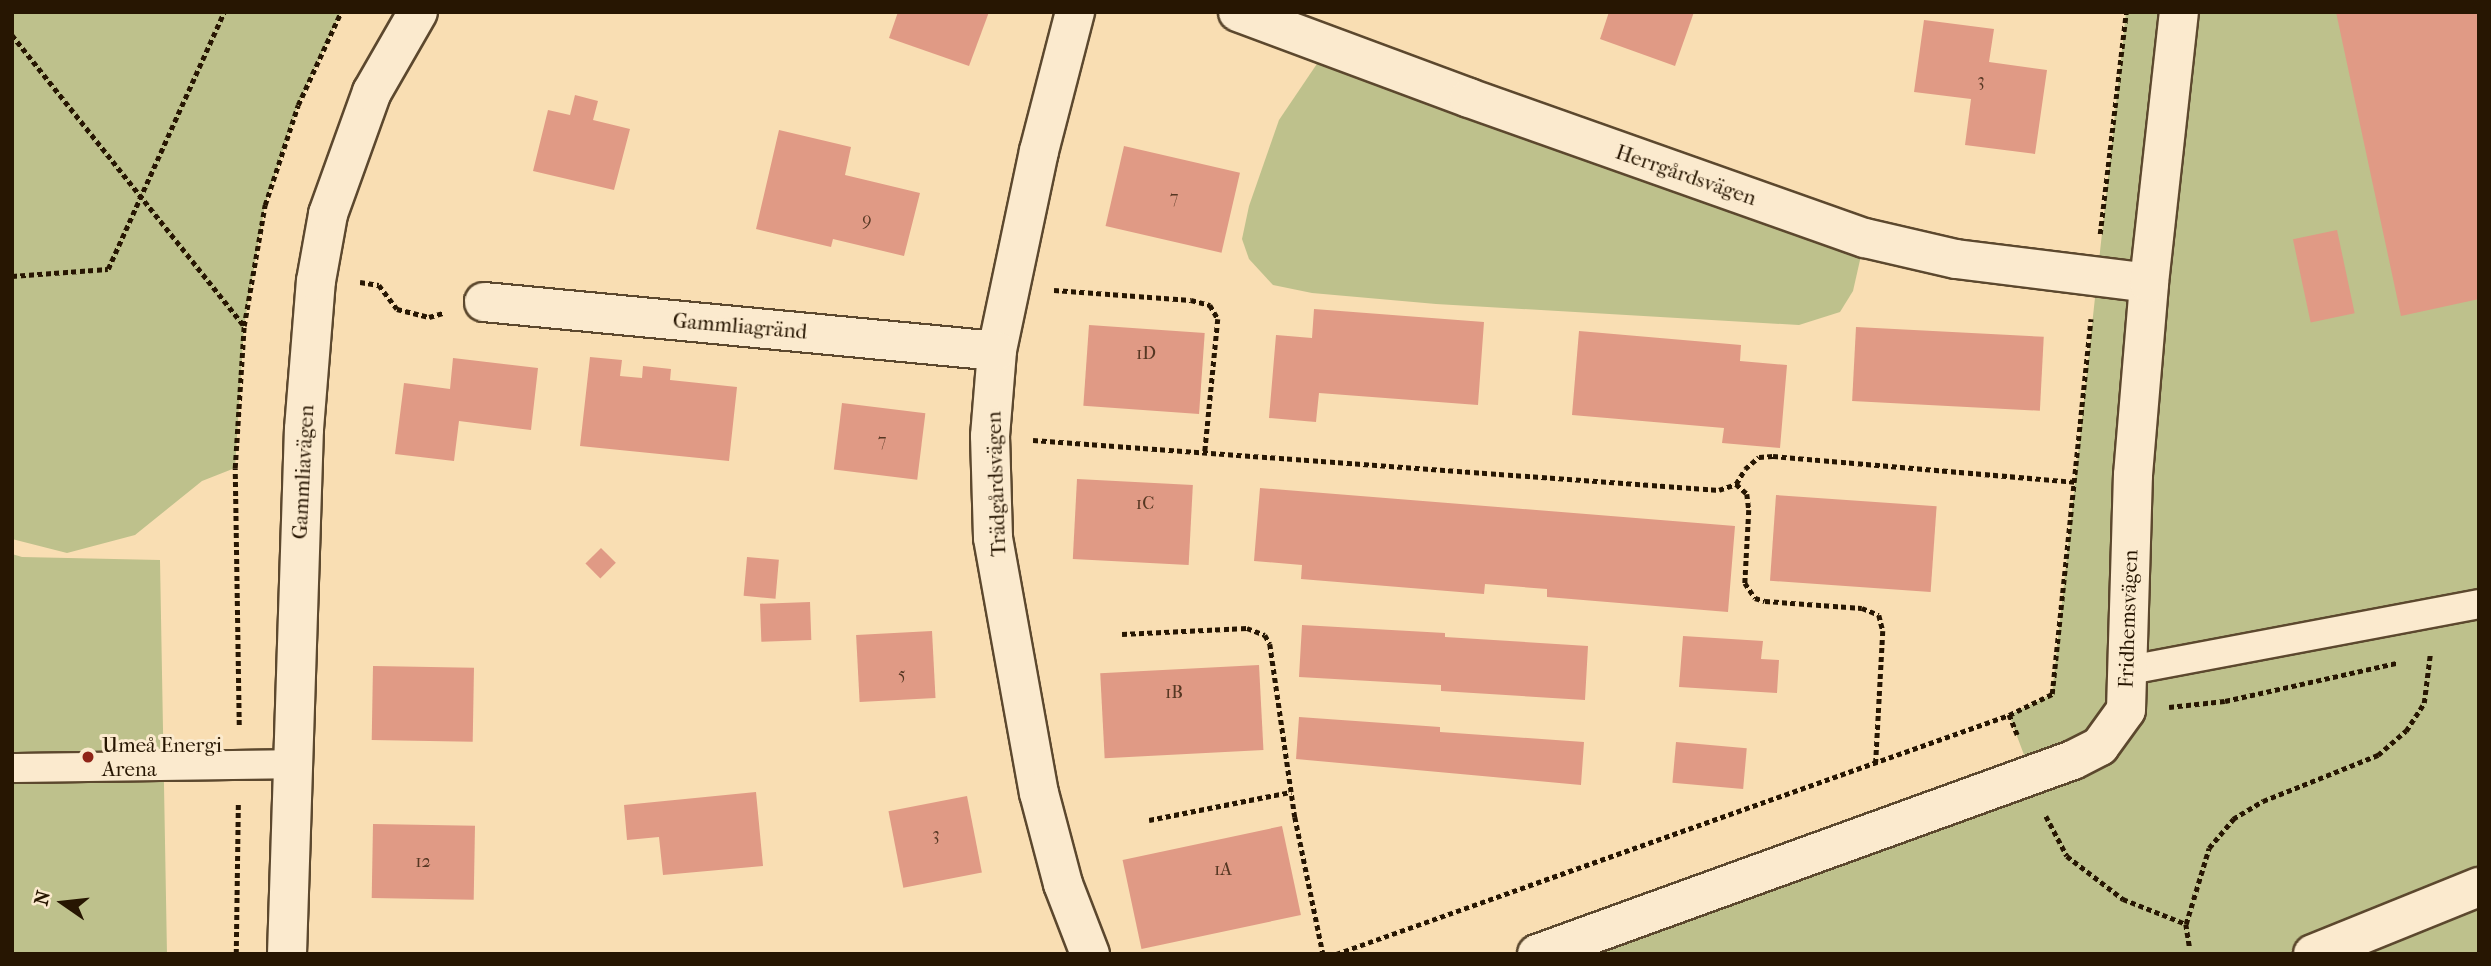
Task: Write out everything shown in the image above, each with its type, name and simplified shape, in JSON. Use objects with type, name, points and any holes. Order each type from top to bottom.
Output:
[{"type":"street","name":"Gammliavägen","points":[[287,954],[291,764],[304,429],[316,281],[328,214],[372,92],[418,12]]},
{"type":"street","name":"Trädgårdsvägen","points":[[1075,12],[1039,151],[997,351],[990,436],[993,538],[1039,793],[1063,884],[1090,954]]},
{"type":"street","name":"Herrgårdsvägen","points":[[1238,12],[1469,99],[1865,238],[1956,259],[2149,283]]},
{"type":"street","name":"Fridhemsvägen","points":[[1537,954],[2073,760],[2100,746],[2126,710],[2125,671],[2133,475],[2149,283],[2179,12]]},
{"type":"street","name":"Gammliagränd","points":[[484,302],[997,351]]},
{"type":"street","points":[[2313,954],[2479,887]]},
{"type":"lane","points":[[2125,671],[2479,604]]},
{"type":"lane","points":[[12,768],[291,764]]},
{"type":"path","points":[[12,276],[108,269],[224,12]]},
{"type":"path","points":[[236,954],[239,764],[235,468],[244,326],[265,205],[298,105],[341,12]]},
{"type":"path","points":[[12,35],[244,326]]},
{"type":"path","points":[[356,295],[360,271]]},
{"type":"path","points":[[358,282],[379,285],[397,309],[429,317],[484,302]]},
{"type":"path","points":[[1010,287],[1191,300],[1210,305],[1218,319],[1205,452]]},
{"type":"path","points":[[990,436],[1719,490],[1736,484],[1745,469],[1759,457],[1773,456],[2076,482]]},
{"type":"path","points":[[1736,484],[1747,494],[1749,510],[1745,583],[1755,598],[1862,608],[1879,615],[1883,631],[1876,762]]},
{"type":"path","points":[[1122,634],[1247,628],[1265,635],[1270,644],[1292,792],[1323,954]]},
{"type":"path","points":[[2418,658],[2442,652]]},
{"type":"path","points":[[2186,924],[2209,848],[2233,819],[2263,801],[2378,755],[2406,731],[2424,703],[2430,655]]},
{"type":"path","points":[[2126,710],[2225,701],[2405,661]]},
{"type":"path","points":[[1336,954],[2009,715]]},
{"type":"path","points":[[1149,820],[1292,792]]},
{"type":"green space","points":[[12,12],[341,12],[298,105],[265,205],[244,326],[235,468],[202,481],[135,535],[67,553],[12,539]]},
{"type":"green space","points":[[2126,12],[2479,12],[2479,954],[1537,954],[2032,776],[2009,715],[2052,694]]},
{"type":"green space","points":[[1329,46],[1865,238],[1853,291],[1840,312],[1799,325],[1436,304],[1312,293],[1273,285],[1249,259],[1242,239],[1249,206],[1279,120]]},
{"type":"green space","name":"Umeå Energi Arena","points":[[12,554],[22,557],[160,560],[167,954],[12,954]]},
{"type":"building","points":[[898,12],[989,12],[969,66],[889,38]]},
{"type":"building","points":[[1609,12],[1694,12],[1675,66],[1600,39]]},
{"type":"building","points":[[2336,12],[2479,12],[2479,299],[2401,316]]},
{"type":"building","points":[[1924,20],[1994,29],[1989,62],[2047,70],[2035,154],[1965,145],[1971,99],[1914,92]]},
{"type":"building","points":[[575,95],[598,101],[593,120],[630,129],[614,190],[533,171],[548,110],[570,115]]},
{"type":"building","points":[[779,130],[851,147],[845,175],[920,193],[904,256],[833,239],[831,247],[756,229]]},
{"type":"building","points":[[1124,146],[1240,173],[1222,253],[1106,226]]},
{"type":"building","points":[[2337,230],[2355,313],[2311,322],[2293,239]]},
{"type":"building","points":[[1314,309],[1484,322],[1478,405],[1319,393],[1316,422],[1269,418],[1276,335],[1312,338]]},
{"type":"building","points":[[1089,325],[1205,333],[1199,414],[1083,406]]},
{"type":"building","points":[[1856,327],[2044,337],[2040,411],[1852,401]]},
{"type":"building","points":[[1579,331],[1741,345],[1740,361],[1787,365],[1780,448],[1722,443],[1724,428],[1572,415]]},
{"type":"building","points":[[590,357],[622,360],[620,376],[642,378],[643,366],[671,369],[670,380],[737,387],[729,461],[580,446]]},
{"type":"building","points":[[453,358],[538,368],[531,430],[459,421],[454,461],[395,454],[404,383],[450,389]]},
{"type":"building","points":[[842,403],[925,413],[917,480],[834,470]]},
{"type":"building","points":[[1077,479],[1193,485],[1189,565],[1073,559]]},
{"type":"building","points":[[1260,488],[1735,526],[1728,612],[1547,597],[1547,589],[1485,584],[1484,594],[1301,579],[1302,565],[1254,561]]},
{"type":"building","points":[[1776,495],[1937,506],[1931,592],[1770,581]]},
{"type":"building","points":[[601,548],[616,563],[600,578],[585,564]]},
{"type":"building","points":[[747,557],[779,560],[775,599],[744,596]]},
{"type":"building","points":[[810,602],[811,640],[761,642],[760,604]]},
{"type":"building","points":[[1302,625],[1445,633],[1445,637],[1588,646],[1585,700],[1441,691],[1441,685],[1299,677]]},
{"type":"building","points":[[932,631],[936,698],[860,702],[856,635]]},
{"type":"building","points":[[1683,636],[1763,641],[1761,659],[1779,660],[1777,693],[1679,687]]},
{"type":"building","points":[[1259,665],[1263,750],[1105,758],[1100,673]]},
{"type":"building","points":[[373,666],[474,668],[473,742],[372,740]]},
{"type":"building","points":[[1299,717],[1440,727],[1440,732],[1584,742],[1581,785],[1296,759]]},
{"type":"building","points":[[1676,742],[1747,748],[1743,789],[1672,783]]},
{"type":"building","points":[[756,792],[763,866],[663,875],[659,837],[627,840],[624,805]]},
{"type":"building","points":[[967,796],[982,873],[903,888],[888,811]]},
{"type":"building","points":[[373,824],[475,826],[474,900],[372,898]]},
{"type":"building","points":[[1282,826],[1301,915],[1141,949],[1123,860]]},
{"type":"place","name":"Umeå Energi Arena","points":[[88,757]]}]
